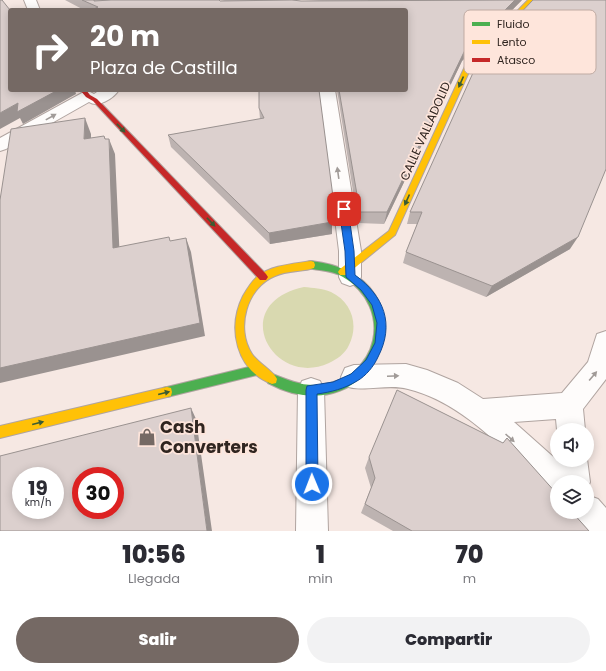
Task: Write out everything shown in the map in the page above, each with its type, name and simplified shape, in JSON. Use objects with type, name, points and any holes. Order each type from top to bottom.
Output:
[{"type":"street","name":"CALLE VALLADOLID","points":[[521,10],[531,0]]},
{"type":"street","name":"CALLE VALLADOLID","points":[[348,272],[392,233],[465,74]]},
{"type":"street","points":[[0,145],[89,95],[102,92]]},
{"type":"street","points":[[327,92],[350,251],[348,272]]},
{"type":"street","points":[[89,95],[263,277]]},
{"type":"street","points":[[0,126],[17,136]]},
{"type":"street","points":[[312,266],[348,272],[364,287],[377,303],[382,323],[380,344],[370,363],[354,377],[334,387],[311,390],[291,388],[272,380],[257,370],[244,353],[238,334],[239,314],[247,297],[263,277],[293,267],[312,266]]},
{"type":"street","points":[[481,412],[570,418],[599,368],[606,342]]},
{"type":"street","points":[[0,432],[257,370]]},
{"type":"street","points":[[354,377],[405,376],[432,382],[481,412],[551,475]]},
{"type":"street","points":[[311,390],[312,531]]},
{"type":"street","points":[[594,518],[606,531]]},
{"type":"green space","points":[[304,287],[318,288],[338,296],[349,308],[353,322],[352,337],[343,354],[329,363],[309,368],[290,364],[276,355],[266,341],[263,325],[267,310],[280,296]]},
{"type":"building","points":[[0,0],[2,0],[8,8],[8,92],[54,92],[17,112],[18,103],[0,113]]},
{"type":"building","points":[[82,0],[515,0],[505,10],[464,10],[464,52],[387,212],[360,212],[339,92],[408,92],[408,8],[96,8],[98,7]]},
{"type":"building","points":[[533,0],[606,0],[606,169],[578,237],[492,286],[406,252],[422,212],[410,212],[472,74],[596,74],[596,10],[523,10]]},
{"type":"building","points":[[259,92],[319,92],[335,212],[331,212],[332,222],[269,233],[168,135],[264,118],[259,108]]},
{"type":"building","points":[[85,118],[84,139],[104,136],[105,139],[109,139],[113,248],[169,237],[170,241],[186,238],[200,323],[0,368],[0,200],[11,129]]},
{"type":"building","points":[[397,390],[503,443],[507,438],[550,486],[550,519],[578,519],[589,531],[412,531],[365,504],[375,478],[369,457]]},
{"type":"building","points":[[191,408],[207,531],[0,531],[0,456]]},
{"type":"traffic: fast","points":[[272,379],[294,388],[318,390],[334,387],[348,381],[359,373],[369,363],[375,351],[379,338],[380,324],[377,310],[371,297],[356,281],[343,272],[331,268],[311,265]]},
{"type":"traffic: fast","points":[[167,392],[257,370]]},
{"type":"traffic: slow","points":[[521,10],[531,0]]},
{"type":"traffic: slow","points":[[343,272],[392,233],[465,74]]},
{"type":"traffic: slow","points":[[272,379],[255,366],[244,350],[239,331],[243,306],[249,293],[261,279],[272,273],[285,269],[311,265]]},
{"type":"traffic: slow","points":[[0,432],[167,392]]},
{"type":"traffic: jam","points":[[85,92],[95,100],[263,277]]},
{"type":"place","name":"Cash Converters","points":[[147,437]]},
{"type":"route","points":[[312,484],[311,390],[334,387],[354,377],[370,363],[380,344],[382,323],[377,303],[364,287],[350,277],[350,251],[344,209]]}]
